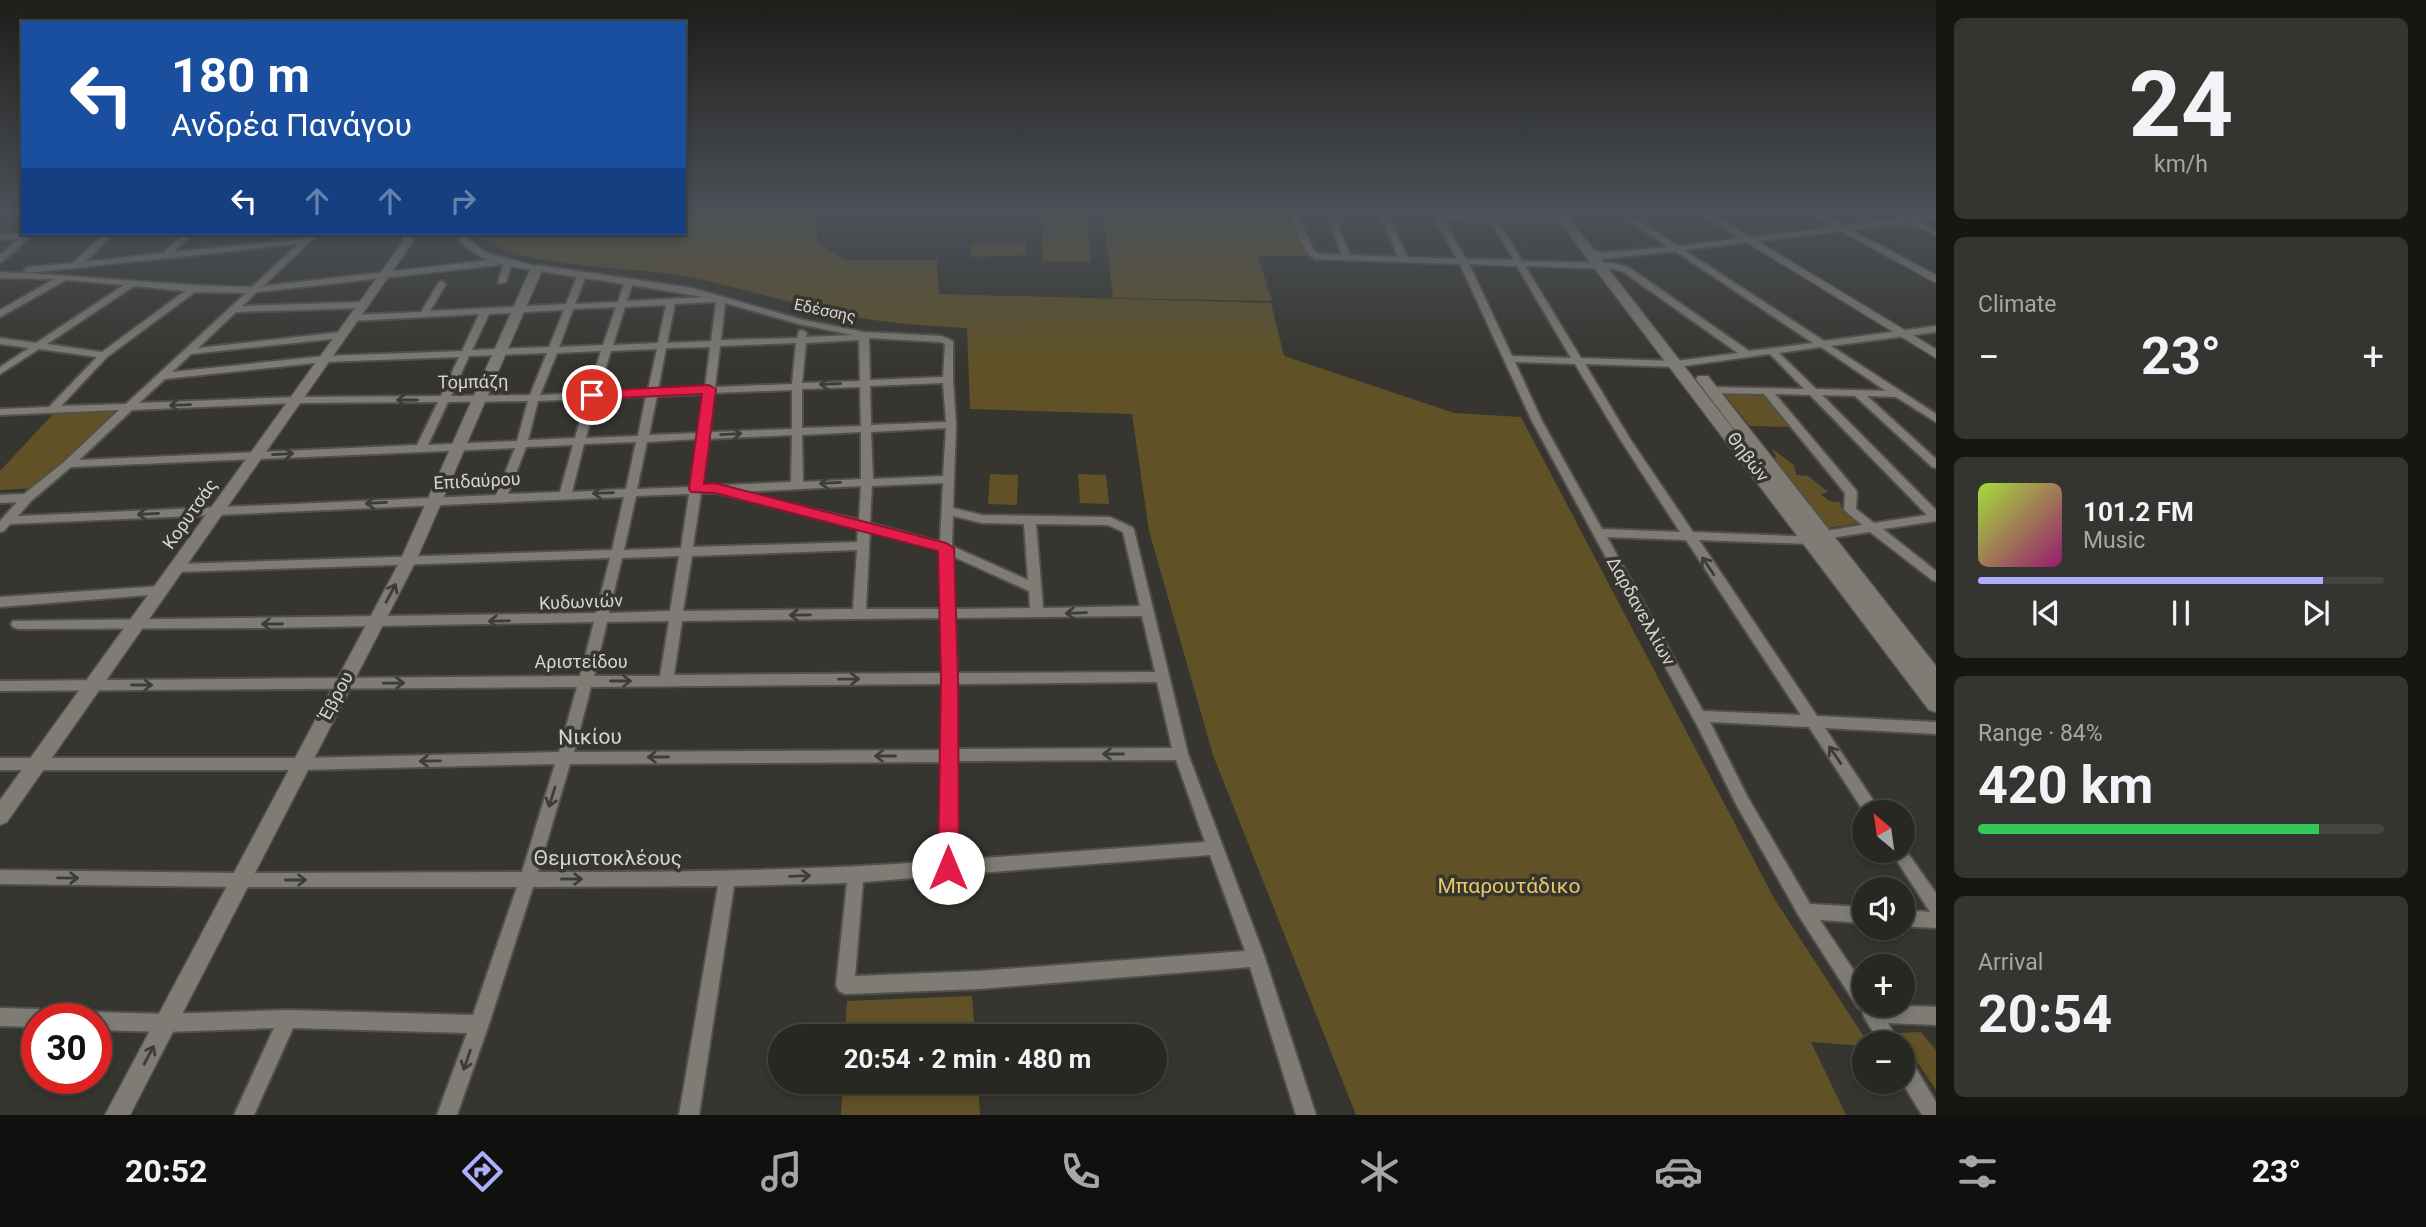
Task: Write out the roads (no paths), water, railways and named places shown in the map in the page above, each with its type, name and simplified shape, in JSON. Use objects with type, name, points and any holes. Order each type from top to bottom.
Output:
[{"type":"main road","name":"Θηβών","points":[[1607,264],[1817,537],[1936,680]]},
{"type":"main road","name":"Θηβών","points":[[1683,364],[1712,390],[1936,704]]},
{"type":"street","points":[[0,274],[85,264]]},
{"type":"street","points":[[4,524],[27,498],[68,464],[281,264]]},
{"type":"street","name":"Κορυτσάς","points":[[0,816],[392,264]]},
{"type":"street","points":[[0,274],[193,289],[253,290],[493,264]]},
{"type":"street","points":[[502,282],[503,264]]},
{"type":"street","name":"Εδέσσης","points":[[510,264],[692,291],[863,336],[948,341],[948,380]]},
{"type":"street","name":"Δαρδανελλίων","points":[[1464,264],[1537,421],[1699,716],[1742,801],[1805,911],[1852,984]]},
{"type":"street","points":[[1519,264],[1688,536],[1865,800]]},
{"type":"street","points":[[1609,264],[1625,269],[1748,355]]},
{"type":"street","points":[[1700,264],[1936,419]]},
{"type":"street","points":[[1788,264],[1936,354]]},
{"type":"street","points":[[1907,264],[1936,280]]},
{"type":"street","name":"Έβρου","points":[[117,1115],[408,561],[460,446],[516,310],[537,268]]},
{"type":"street","points":[[501,498],[522,444],[534,398],[582,275]]},
{"type":"street","points":[[0,314],[64,278]]},
{"type":"street","points":[[565,495],[592,395],[629,281]]},
{"type":"street","points":[[0,371],[133,283]]},
{"type":"street","points":[[424,314],[442,284]]},
{"type":"street","points":[[52,410],[104,355],[193,289]]},
{"type":"street","points":[[234,309],[424,314],[720,299],[704,436],[666,681]]},
{"type":"street","points":[[447,1115],[480,1024],[565,758],[601,619],[671,302]]},
{"type":"street","points":[[421,448],[485,310]]},
{"type":"street","points":[[797,484],[797,385],[802,322]]},
{"type":"street","points":[[1508,359],[1683,364],[1936,329]]},
{"type":"street","points":[[187,352],[341,335]]},
{"type":"street","points":[[162,376],[324,359],[662,347],[863,336],[867,481],[859,614]]},
{"type":"street","points":[[0,341],[104,355]]},
{"type":"street","points":[[1773,352],[1936,517]]},
{"type":"street","points":[[948,380],[951,425],[946,548],[950,678],[948,868]]},
{"type":"street","name":"Τομπάζη","points":[[0,412],[295,400],[534,398],[948,380]]},
{"type":"street","points":[[1712,390],[1897,394]]},
{"type":"street","points":[[1767,391],[1851,492],[1848,506],[1850,510],[1936,576]]},
{"type":"street","points":[[1860,395],[1936,465]]},
{"type":"street","points":[[68,464],[951,425]]},
{"type":"street","name":"Επιδαύρου","points":[[4,524],[216,510],[947,479]]},
{"type":"street","points":[[715,488],[946,548],[1034,588]]},
{"type":"street","points":[[0,499],[27,498]]},
{"type":"street","points":[[948,510],[973,518],[1110,522],[1128,530],[1145,611],[1181,754],[1256,958],[1306,1115]]},
{"type":"street","points":[[1598,533],[1817,537],[1936,517]]},
{"type":"street","points":[[1030,521],[1037,614]]},
{"type":"street","points":[[176,568],[864,546]]},
{"type":"street","points":[[0,602],[161,590]]},
{"type":"street","name":"Κυδωνιών","points":[[18,624],[375,624],[678,616],[1145,611]]},
{"type":"street","name":"Αριστείδου","points":[[0,686],[1162,677]]},
{"type":"street","points":[[1699,716],[1936,728]]},
{"type":"street","name":"Νικίου","points":[[0,764],[300,764],[565,758],[1181,754]]},
{"type":"street","name":"Θεμιστοκλέους","points":[[0,877],[239,880],[727,879],[856,875],[1215,848]]},
{"type":"street","points":[[1907,863],[1936,907]]},
{"type":"street","points":[[856,875],[845,985],[979,980],[1256,958]]},
{"type":"street","points":[[689,1115],[727,879]]},
{"type":"street","points":[[1805,911],[1852,914]]},
{"type":"street","points":[[1915,919],[1936,920]]},
{"type":"street","points":[[1915,1013],[1936,1016]]},
{"type":"street","points":[[0,1017],[21,1018]]},
{"type":"street","points":[[112,1021],[166,1023],[288,1019],[480,1024]]},
{"type":"street","points":[[244,1115],[288,1019]]},
{"type":"street","points":[[1915,1085],[1933,1115]]},
{"type":"park label","name":"Μπαρουτάδικο","points":[[1509,886]]}]
